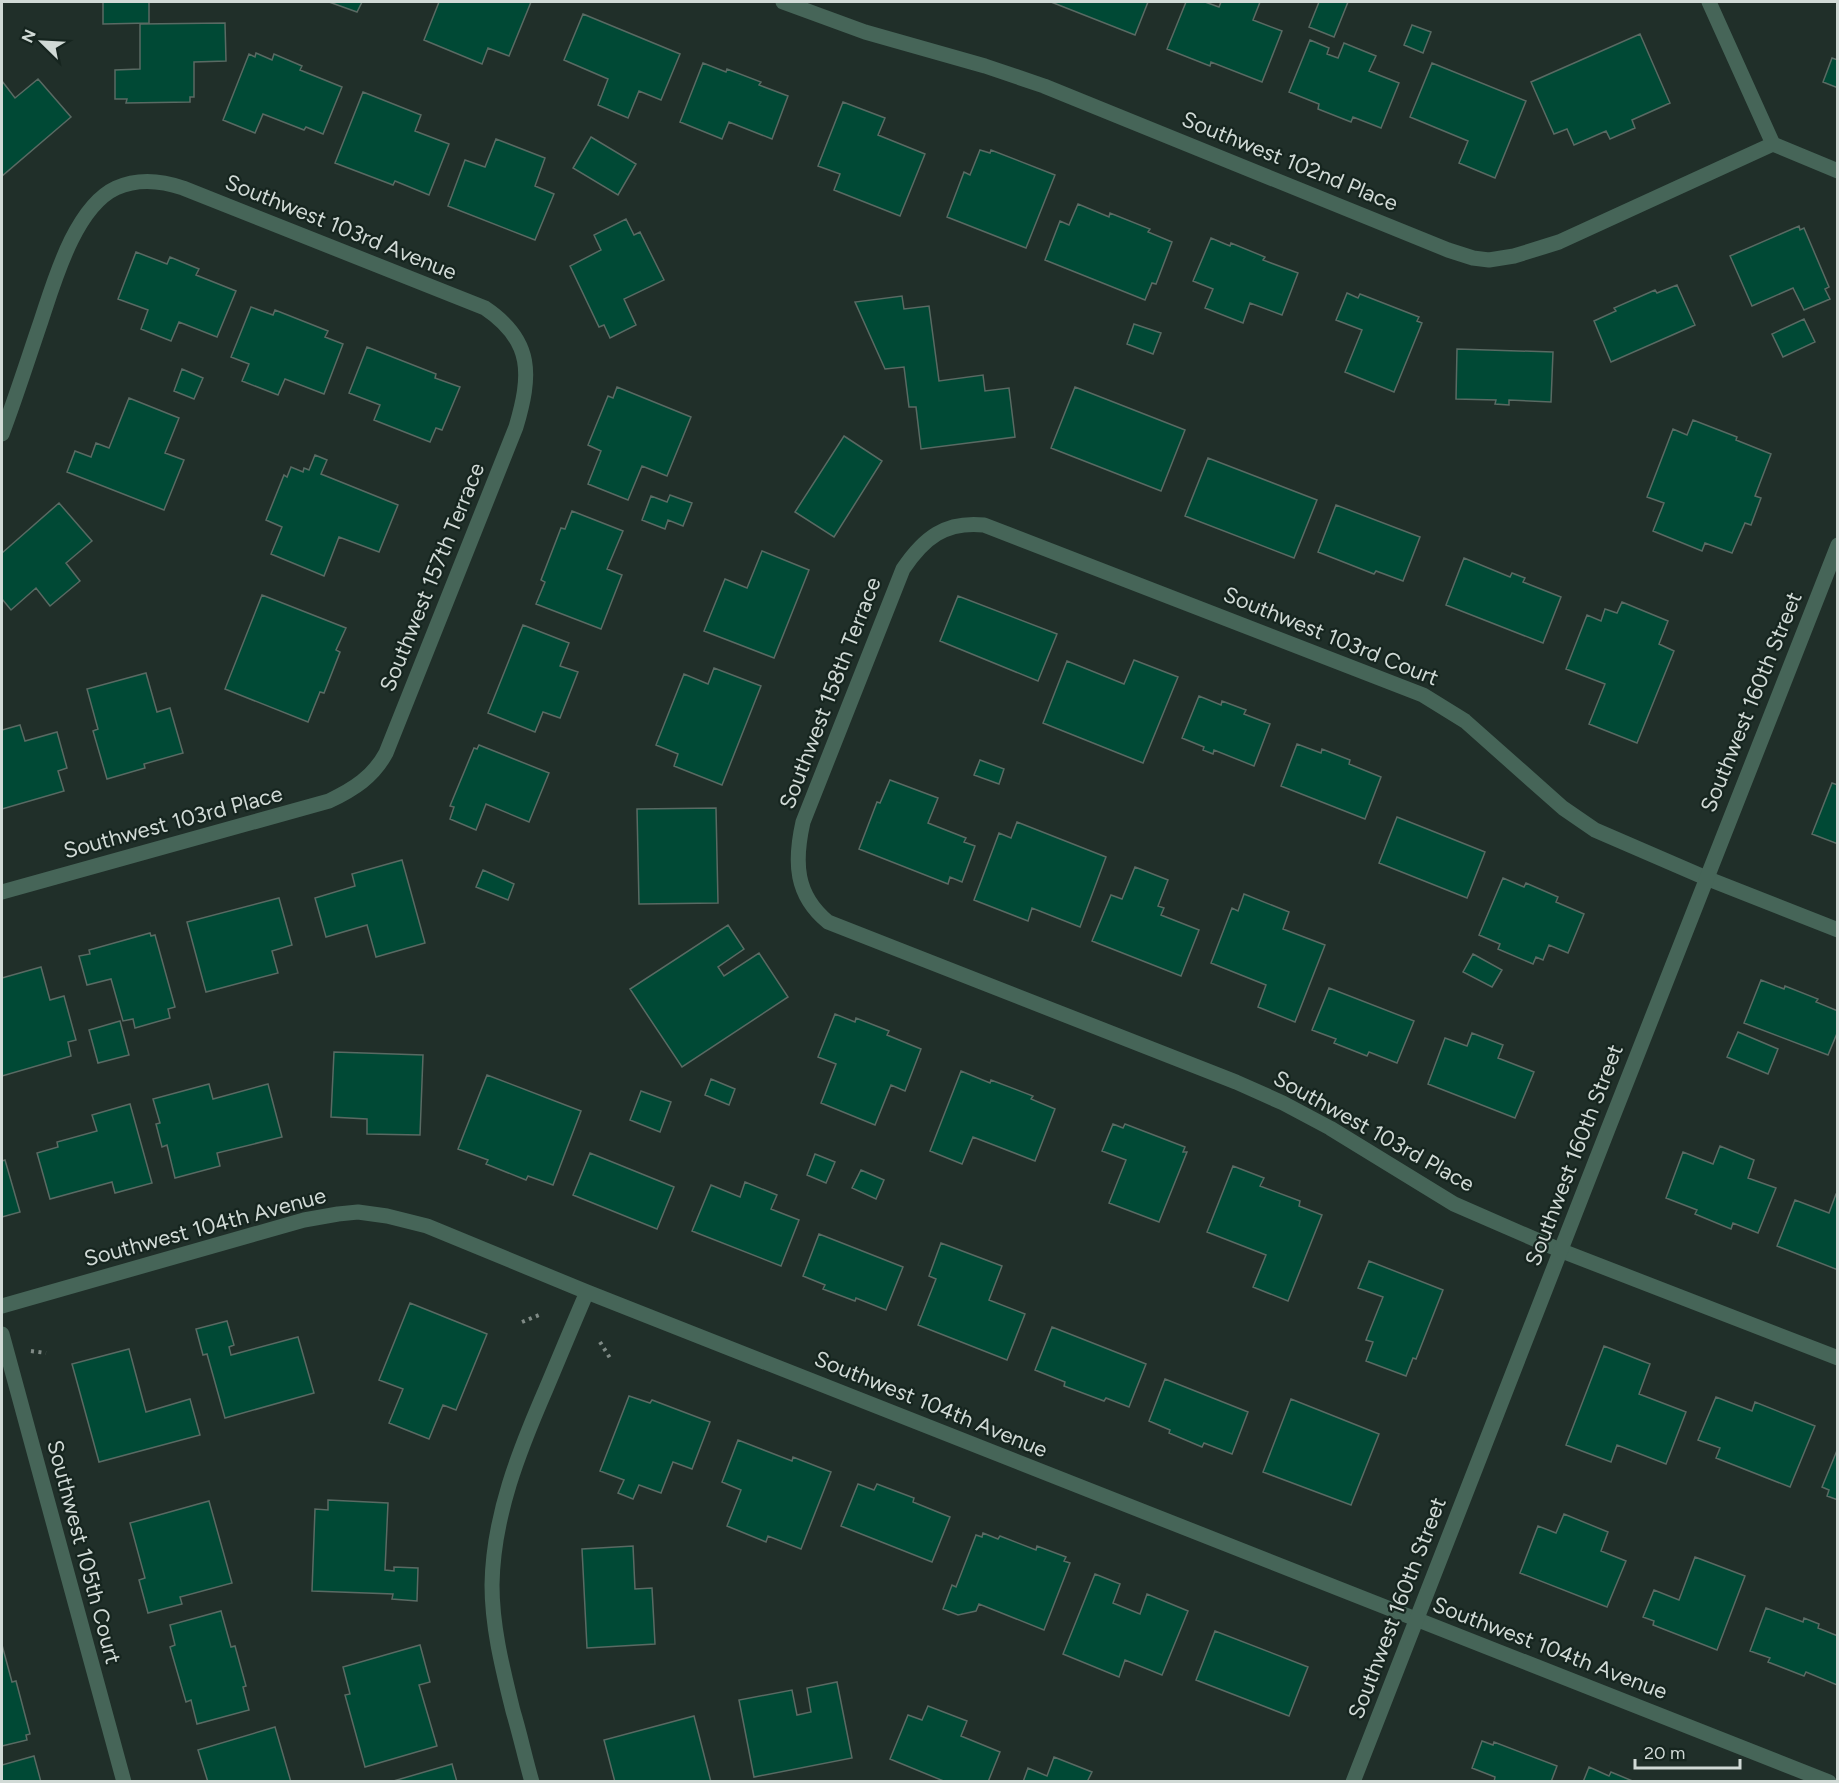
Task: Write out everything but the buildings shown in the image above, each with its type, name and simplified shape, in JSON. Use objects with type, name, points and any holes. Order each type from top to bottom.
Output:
[{"type":"street","name":"Southwest 102nd Place","points":[[783,2],[865,32],[985,66],[1044,86],[1448,249],[1481,259],[1514,256],[1559,242],[1773,144]]},
{"type":"street","points":[[1709,2],[1773,144],[1838,171]]},
{"type":"street","name":"Southwest 103rd Avenue","points":[[2,434],[64,255],[74,234],[89,212],[106,194],[116,188],[136,182],[164,182],[485,308],[503,323],[518,341],[524,355],[526,371]]},
{"type":"street","name":"Southwest 157th Terrace","points":[[355,788],[372,774],[386,753],[516,427],[524,400],[526,371]]},
{"type":"street","name":"Southwest 103rd Court","points":[[940,531],[962,525],[984,525],[1423,695],[1465,721],[1563,808],[1584,823],[1607,836],[1706,878],[1838,930]]},
{"type":"street","name":"Southwest 158th Terrace","points":[[802,887],[797,862],[798,843],[803,822],[903,568],[911,556],[940,531]]},
{"type":"street","name":"Southwest 160th Street","points":[[1353,1782],[1838,545]]},
{"type":"street","name":"Southwest 103rd Place","points":[[2,892],[302,810],[329,801],[355,788]]},
{"type":"street","name":"Southwest 103rd Place","points":[[802,887],[809,902],[828,922],[1236,1082],[1330,1128],[1454,1204],[1562,1251],[1838,1358]]},
{"type":"street","name":"Southwest 104th Avenue","points":[[2,1306],[304,1220],[358,1212],[387,1216],[427,1226],[587,1292],[1829,1782]]},
{"type":"street","points":[[532,1782],[503,1672],[498,1644],[492,1585],[496,1540],[506,1494],[523,1443],[587,1292]]},
{"type":"street","name":"Southwest 105th Court","points":[[2,1334],[124,1782]]},
{"type":"path","points":[[522,1322],[539,1315]]},
{"type":"path","points":[[600,1342],[610,1358]]},
{"type":"path","points":[[31,1351],[46,1353]]}]
